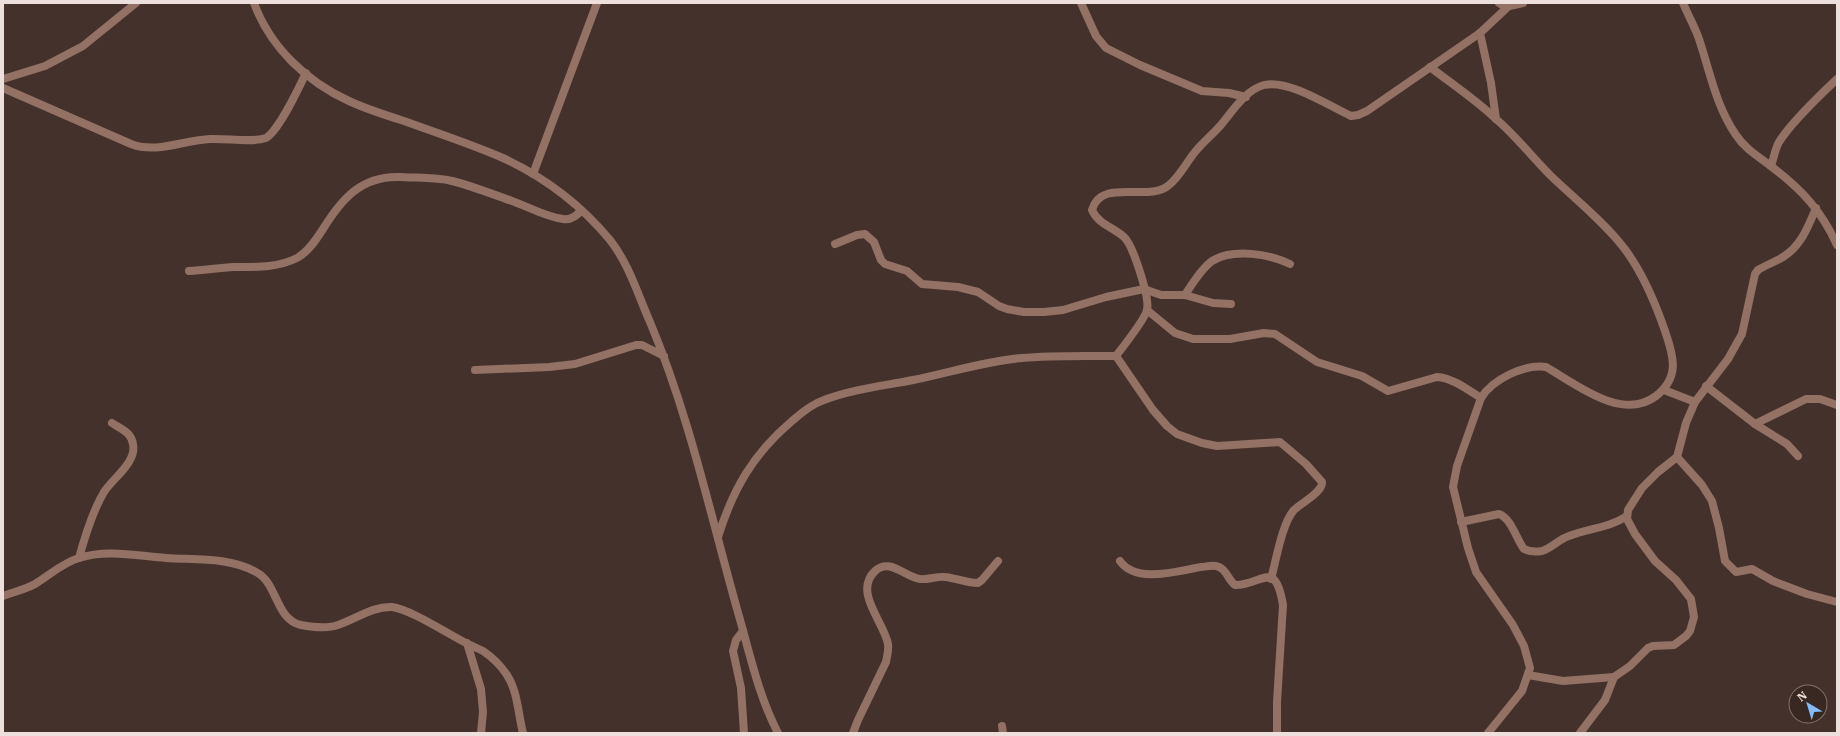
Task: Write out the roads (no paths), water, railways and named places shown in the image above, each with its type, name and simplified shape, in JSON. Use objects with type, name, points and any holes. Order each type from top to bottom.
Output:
[{"type":"street","points":[[3,79],[45,66],[83,46],[136,3]]},
{"type":"street","points":[[254,3],[262,22],[279,48],[319,85],[349,101],[497,156],[533,174],[570,200],[594,222],[612,243],[627,267],[664,356],[705,490],[762,696],[778,733]]},
{"type":"street","points":[[533,174],[597,3]]},
{"type":"street","points":[[1082,3],[1096,36],[1106,48],[1140,65],[1202,91],[1229,93],[1246,97]]},
{"type":"street","points":[[1116,356],[1134,332],[1147,310],[1144,289],[1129,243],[1122,235],[1096,218],[1092,210],[1093,204],[1101,196],[1109,193],[1160,191],[1169,186],[1180,174],[1206,139],[1246,97],[1262,86],[1271,84],[1291,88],[1351,116],[1367,111],[1480,33],[1505,4],[1523,3]]},
{"type":"street","points":[[1683,3],[1699,38],[1712,84],[1729,124],[1742,144],[1794,184],[1816,208],[1827,224],[1837,245]]},
{"type":"street","points":[[1480,33],[1491,83],[1496,119]]},
{"type":"street","points":[[1430,67],[1496,119],[1542,167],[1611,233],[1624,248],[1649,290],[1659,312],[1674,363],[1671,378],[1664,390],[1652,399],[1640,404],[1619,405],[1606,401],[1546,367],[1538,366],[1515,373],[1498,382],[1486,391],[1481,398],[1454,476],[1453,487],[1461,522],[1476,572],[1513,625],[1524,646],[1530,668],[1522,691],[1488,733]]},
{"type":"street","points":[[3,88],[131,144],[139,147],[150,148],[209,139],[266,138],[272,133],[306,73]]},
{"type":"street","points":[[1771,166],[1778,144],[1782,138],[1805,111],[1837,79]]},
{"type":"street","points":[[189,271],[233,267],[261,267],[280,264],[298,258],[310,248],[335,210],[348,194],[359,187],[378,180],[398,177],[451,181],[510,200],[549,216],[564,219],[575,217],[581,210]]},
{"type":"street","points":[[1528,676],[1563,681],[1614,677],[1630,666],[1652,646],[1674,645],[1690,631],[1694,617],[1691,599],[1676,580],[1656,561],[1635,534],[1629,523],[1627,516],[1628,510],[1642,488],[1658,472],[1677,457],[1686,423],[1695,402],[1728,359],[1742,334],[1755,274],[1758,270],[1784,256],[1797,245],[1803,236],[1816,208]]},
{"type":"street","points":[[835,244],[857,235],[865,234],[874,242],[878,256],[885,264],[907,271],[922,284],[978,292],[998,306],[1024,312],[1063,310],[1106,297],[1144,289],[1161,295],[1185,295],[1213,303],[1231,304]]},
{"type":"street","points":[[1185,295],[1210,263],[1223,257],[1241,254],[1265,255],[1290,264]]},
{"type":"street","points":[[1147,310],[1175,333],[1193,339],[1230,339],[1264,333],[1275,334],[1317,362],[1362,376],[1388,391],[1437,377],[1446,378],[1481,398]]},
{"type":"street","points":[[475,370],[549,367],[575,364],[636,345],[642,346],[664,356]]},
{"type":"street","points":[[718,538],[732,500],[753,461],[782,430],[810,407],[823,400],[858,389],[913,380],[980,364],[1022,358],[1116,356]]},
{"type":"street","points":[[1116,356],[1153,410],[1171,430],[1202,443],[1217,446],[1280,442],[1294,452],[1319,478],[1323,484],[1321,488],[1294,511],[1287,522],[1271,579]]},
{"type":"street","points":[[1706,386],[1755,424],[1786,444],[1798,456]]},
{"type":"street","points":[[1664,390],[1695,402]]},
{"type":"street","points":[[1755,424],[1806,399],[1820,399],[1837,405]]},
{"type":"street","points":[[79,558],[84,538],[104,492],[126,465],[133,453],[133,444],[130,436],[112,423]]},
{"type":"street","points":[[1677,457],[1708,493],[1717,520],[1724,559],[1735,571],[1738,572],[1752,569],[1764,577],[1807,594],[1837,602]]},
{"type":"street","points":[[1461,522],[1499,514],[1502,515],[1507,519],[1524,549],[1535,552],[1550,548],[1562,539],[1569,536],[1611,525],[1627,516]]},
{"type":"street","points":[[3,596],[34,585],[61,565],[79,558],[103,554],[222,561],[244,566],[261,574],[267,580],[281,609],[289,619],[296,624],[320,627],[337,626],[377,609],[392,607],[429,623],[483,651],[498,664],[508,676],[515,693],[522,733]]},
{"type":"street","points":[[853,733],[886,662],[888,653],[887,641],[867,594],[868,582],[875,571],[879,568],[894,567],[919,579],[945,577],[978,583],[998,561]]},
{"type":"street","points":[[1120,561],[1130,571],[1165,574],[1215,566],[1224,570],[1232,583],[1238,585],[1263,577],[1276,582],[1281,591],[1283,605],[1277,702],[1278,733]]},
{"type":"street","points":[[743,631],[736,640],[733,651],[741,688],[744,733]]},
{"type":"street","points":[[467,643],[481,689],[483,712],[481,733]]},
{"type":"street","points":[[1580,733],[1605,700],[1614,677]]}]
